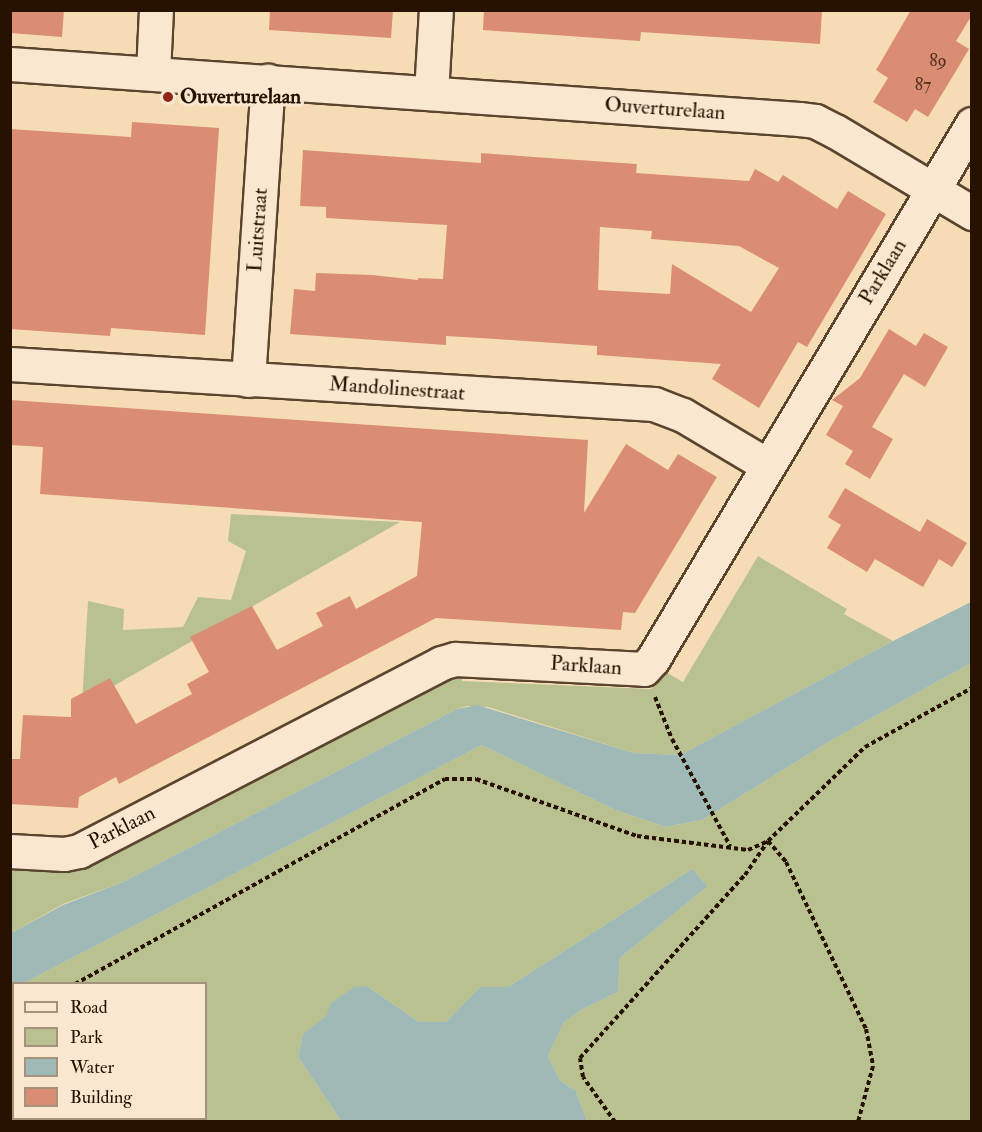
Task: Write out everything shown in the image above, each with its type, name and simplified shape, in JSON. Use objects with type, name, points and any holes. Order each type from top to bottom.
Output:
[{"type":"street","points":[[153,73],[156,10]]},
{"type":"street","points":[[431,93],[436,10]]},
{"type":"street","name":"Ouverturelaan","points":[[10,64],[807,120],[835,131],[972,213]]},
{"type":"street","name":"Luitstraat","points":[[248,380],[268,81]]},
{"type":"street","name":"Parklaan","points":[[10,850],[64,854],[79,850],[441,663],[455,659],[644,669],[653,659],[972,124]]},
{"type":"street","name":"Mandolinestraat","points":[[10,364],[654,404],[683,415],[767,465]]},
{"type":"path","points":[[644,669],[672,739],[730,846]]},
{"type":"path","points":[[615,1122],[615,1117],[583,1077],[580,1058],[745,875],[768,841],[865,747],[972,688]]},
{"type":"path","points":[[79,982],[445,779],[476,779],[637,836],[748,850],[768,841]]},
{"type":"path","points":[[768,841],[792,872],[866,1029],[873,1066],[858,1122]]},
{"type":"green space","points":[[231,514],[400,522],[82,704],[88,601],[124,609],[123,630],[183,627],[198,597],[231,600],[246,551],[228,541]]},
{"type":"green space","points":[[758,556],[847,609],[844,614],[893,641],[680,755],[634,753],[488,707],[467,706],[457,709],[123,882],[63,904],[11,933],[10,866],[462,672],[462,681],[651,689],[664,671],[683,682]]},
{"type":"green space","points":[[971,663],[971,1121],[587,1121],[576,1091],[560,1080],[548,1056],[564,1022],[583,1009],[618,992],[620,958],[708,886],[692,869],[508,987],[480,987],[446,1022],[419,1022],[367,986],[303,1034],[298,1057],[341,1121],[11,1122],[10,990],[12,989],[12,1120],[207,1120],[207,982],[26,982],[482,745],[615,810],[666,827],[702,820],[830,741]]},
{"type":"water","points":[[971,602],[971,663],[830,741],[702,820],[666,827],[615,810],[482,745],[26,982],[12,982],[11,990],[11,933],[63,905],[123,882],[457,709],[477,705],[634,753],[680,755]]},
{"type":"water","points":[[692,869],[708,886],[620,958],[618,992],[583,1009],[564,1022],[548,1056],[560,1080],[576,1091],[587,1121],[341,1121],[298,1057],[303,1034],[327,1015],[330,1004],[354,987],[367,986],[419,1022],[446,1022],[480,987],[508,987]]},
{"type":"building","points":[[10,10],[64,10],[62,37],[10,33]]},
{"type":"building","points":[[270,10],[393,10],[391,38],[269,30]]},
{"type":"building","points":[[484,10],[822,10],[820,44],[641,32],[640,41],[483,30]]},
{"type":"building","points":[[911,10],[972,10],[972,15],[956,41],[969,49],[956,71],[928,117],[915,109],[907,122],[873,102],[888,78],[876,70]]},
{"type":"building","points":[[132,122],[219,128],[205,335],[111,328],[110,336],[10,329],[10,129],[131,137]]},
{"type":"building","points":[[303,150],[481,163],[481,153],[637,164],[636,173],[749,181],[755,169],[778,182],[783,175],[837,209],[848,191],[886,214],[807,347],[798,342],[759,408],[712,379],[721,364],[597,355],[597,346],[446,336],[446,345],[290,334],[294,289],[315,291],[316,273],[372,275],[418,280],[418,278],[443,279],[447,225],[326,218],[326,207],[300,206]],"holes":[[[600,227],[652,231],[651,239],[739,246],[779,268],[751,312],[672,264],[670,294],[598,290]]]},
{"type":"building","points":[[889,329],[916,346],[924,333],[948,347],[925,387],[904,374],[872,427],[893,439],[870,479],[845,464],[853,451],[826,435],[843,406],[832,400],[860,378]]},
{"type":"building","points":[[10,400],[588,440],[584,513],[626,444],[668,470],[678,454],[717,477],[635,613],[623,612],[621,630],[436,618],[119,784],[116,777],[79,797],[78,808],[10,804],[10,759],[20,759],[23,715],[71,717],[71,699],[110,678],[136,724],[192,694],[187,684],[209,672],[190,637],[252,606],[277,650],[323,626],[316,613],[350,596],[356,609],[417,576],[422,522],[40,494],[43,447],[10,445]]},
{"type":"building","points":[[845,488],[920,532],[927,519],[967,543],[952,567],[939,559],[923,587],[875,559],[867,572],[827,548],[841,525],[828,517]]},
{"type":"place","name":"Ouverturelaan","points":[[168,97]]}]
